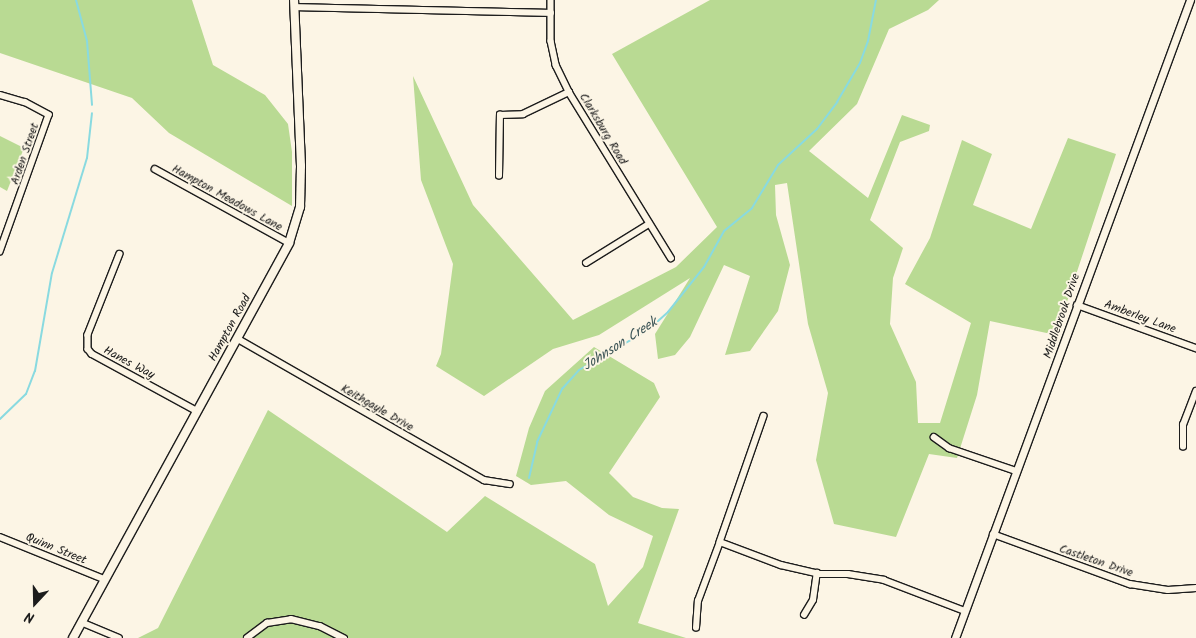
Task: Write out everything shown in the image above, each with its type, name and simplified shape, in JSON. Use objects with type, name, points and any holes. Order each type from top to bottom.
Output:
[{"type":"main road","name":"Hampton Road","points":[[72,638],[290,243],[300,207],[301,181],[294,4]]},
{"type":"street","name":"Clarksburg Road","points":[[551,0],[551,41],[556,65],[569,92],[671,258]]},
{"type":"street","name":"Middlebrook Drive","points":[[955,638],[1190,0]]},
{"type":"street","points":[[294,4],[551,13]]},
{"type":"street","points":[[498,176],[500,115],[522,114],[569,92]]},
{"type":"street","name":"Arden Street","points":[[0,95],[47,112],[48,118],[0,252]]},
{"type":"street","name":"Hampton Meadows Lane","points":[[155,170],[290,243]]},
{"type":"street","points":[[586,263],[649,224]]},
{"type":"street","name":"Hanes Way","points":[[120,254],[88,335],[88,349],[92,354],[197,411]]},
{"type":"street","name":"Amberley Lane","points":[[1077,305],[1196,348]]},
{"type":"street","name":"Keithgayle Drive","points":[[238,339],[484,480],[510,484]]},
{"type":"street","points":[[1183,447],[1183,425],[1196,391]]},
{"type":"street","points":[[696,628],[698,601],[764,416]]},
{"type":"street","points":[[934,436],[949,448],[1016,472]]},
{"type":"street","name":"Castleton Drive","points":[[993,534],[1130,584],[1168,590],[1196,588]]},
{"type":"street","name":"Quinn Street","points":[[0,537],[104,579]]},
{"type":"street","points":[[720,542],[781,565],[817,573],[848,574],[884,580],[965,611]]},
{"type":"street","points":[[804,615],[813,600],[817,573]]},
{"type":"street","points":[[247,638],[267,623],[291,619],[320,626],[344,638]]},
{"type":"street","points":[[81,622],[119,638]]},
{"type":"green space","points":[[0,0],[192,0],[213,65],[265,95],[288,124],[292,152],[292,206],[169,133],[132,98],[0,53]]},
{"type":"green space","points":[[710,0],[939,0],[928,10],[889,29],[857,104],[809,151],[868,198],[902,115],[930,125],[929,131],[900,142],[870,220],[903,248],[893,278],[890,324],[916,382],[918,423],[940,423],[971,323],[905,284],[930,238],[962,140],[992,154],[973,205],[1031,229],[1068,138],[1116,154],[1056,335],[990,321],[977,395],[957,458],[929,454],[896,537],[834,524],[816,460],[828,393],[808,324],[787,183],[775,185],[776,215],[790,265],[778,311],[750,351],[725,355],[750,276],[724,265],[690,337],[675,355],[658,359],[655,334],[690,278],[599,335],[553,349],[484,396],[436,366],[441,354],[453,264],[421,180],[413,76],[473,205],[573,320],[676,267],[717,227],[612,54]]},
{"type":"green space","points":[[0,136],[24,148],[7,191],[0,187]]},
{"type":"green space","points":[[594,347],[654,383],[660,397],[609,473],[633,497],[662,508],[679,509],[638,623],[686,638],[138,638],[158,628],[268,410],[447,532],[485,496],[595,564],[608,606],[643,567],[653,536],[609,515],[566,481],[531,485],[516,476],[529,428],[545,391]]},
{"type":"waterway","points":[[76,0],[87,41],[92,105]]},
{"type":"waterway","name":"Johnson Creek","points":[[529,478],[537,442],[562,389],[579,370],[648,330],[668,312],[704,267],[724,231],[752,208],[778,165],[817,129],[837,102],[860,63],[868,41],[876,0]]},
{"type":"waterway","points":[[0,419],[26,394],[35,371],[52,273],[87,158],[92,113]]}]
